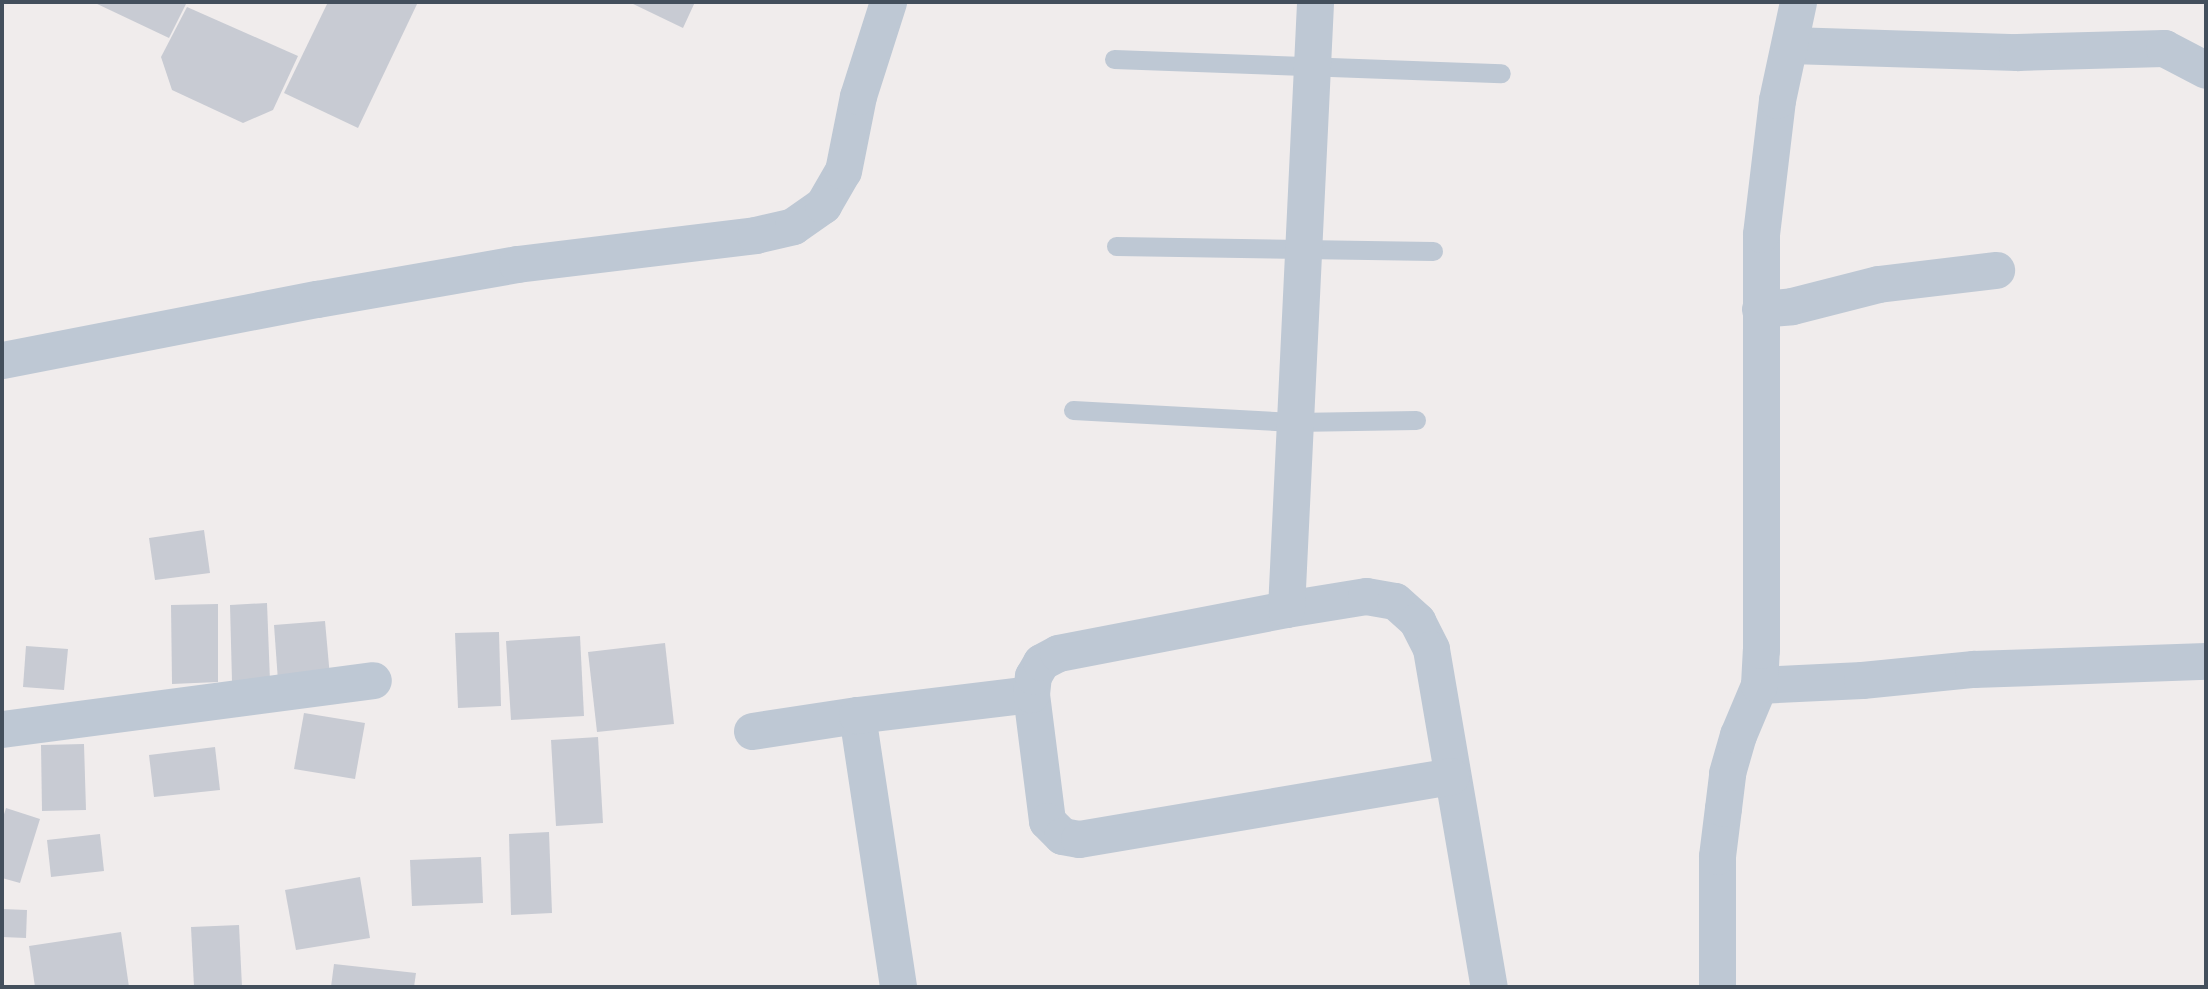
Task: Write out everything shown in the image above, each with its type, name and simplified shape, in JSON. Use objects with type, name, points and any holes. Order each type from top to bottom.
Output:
[{"type":"street","points":[[2,360],[317,299],[503,267],[755,235],[793,226],[823,205],[843,171],[858,96],[888,2]]},
{"type":"street","points":[[1286,609],[1306,250],[1315,2]]},
{"type":"street","points":[[1717,987],[1717,856],[1727,773],[1738,735],[1759,685],[1761,234],[1768,163],[1798,2]]},
{"type":"street","points":[[1790,45],[2017,52],[2164,48],[2206,70]]},
{"type":"street","points":[[1759,309],[1792,306],[1878,285],[1996,270]]},
{"type":"street","points":[[1451,776],[1079,839],[1062,836],[1047,821],[1031,694],[1033,676],[1041,662],[1058,653],[1366,596],[1395,601],[1417,621],[1431,649],[1489,987]]},
{"type":"street","points":[[1759,685],[1862,680],[1973,669],[2206,661]]},
{"type":"street","points":[[2,729],[373,680]]},
{"type":"street","points":[[752,731],[1031,694]]},
{"type":"street","points":[[857,715],[898,987]]},
{"type":"lane","points":[[1114,59],[1501,73]]},
{"type":"lane","points":[[1116,246],[1433,251]]},
{"type":"lane","points":[[1073,410],[1295,422],[1416,420]]},
{"type":"building","points":[[93,2],[187,2],[169,38]]},
{"type":"building","points":[[328,2],[418,2],[358,128],[284,93]]},
{"type":"building","points":[[629,2],[695,2],[683,28]]},
{"type":"building","points":[[187,7],[298,56],[273,110],[243,123],[172,90],[161,57]]},
{"type":"building","points":[[204,530],[210,573],[155,580],[149,538]]},
{"type":"building","points":[[267,603],[270,681],[232,682],[230,605]]},
{"type":"building","points":[[218,604],[218,682],[172,684],[171,605]]},
{"type":"building","points":[[325,621],[330,677],[278,681],[274,625]]},
{"type":"building","points":[[499,632],[501,706],[458,708],[455,633]]},
{"type":"building","points":[[580,636],[584,716],[511,720],[506,641]]},
{"type":"building","points":[[665,643],[674,724],[597,732],[588,652]]},
{"type":"building","points":[[26,646],[68,649],[64,690],[23,687]]},
{"type":"building","points":[[304,713],[365,723],[355,779],[294,769]]},
{"type":"building","points":[[598,737],[603,823],[556,826],[551,740]]},
{"type":"building","points":[[84,744],[86,810],[42,811],[41,745]]},
{"type":"building","points":[[215,747],[220,790],[154,797],[149,755]]},
{"type":"building","points":[[6,808],[40,819],[20,883],[2,878],[2,821]]},
{"type":"building","points":[[549,832],[552,913],[511,915],[509,834]]},
{"type":"building","points":[[100,834],[104,871],[51,877],[47,840]]},
{"type":"building","points":[[481,857],[483,903],[412,906],[410,860]]},
{"type":"building","points":[[360,877],[370,938],[296,950],[285,890]]},
{"type":"building","points":[[2,909],[27,910],[26,938],[2,937]]},
{"type":"building","points":[[239,925],[242,987],[194,987],[191,927]]},
{"type":"building","points":[[121,932],[129,987],[35,987],[29,946]]},
{"type":"building","points":[[334,964],[416,973],[414,987],[331,987]]}]
